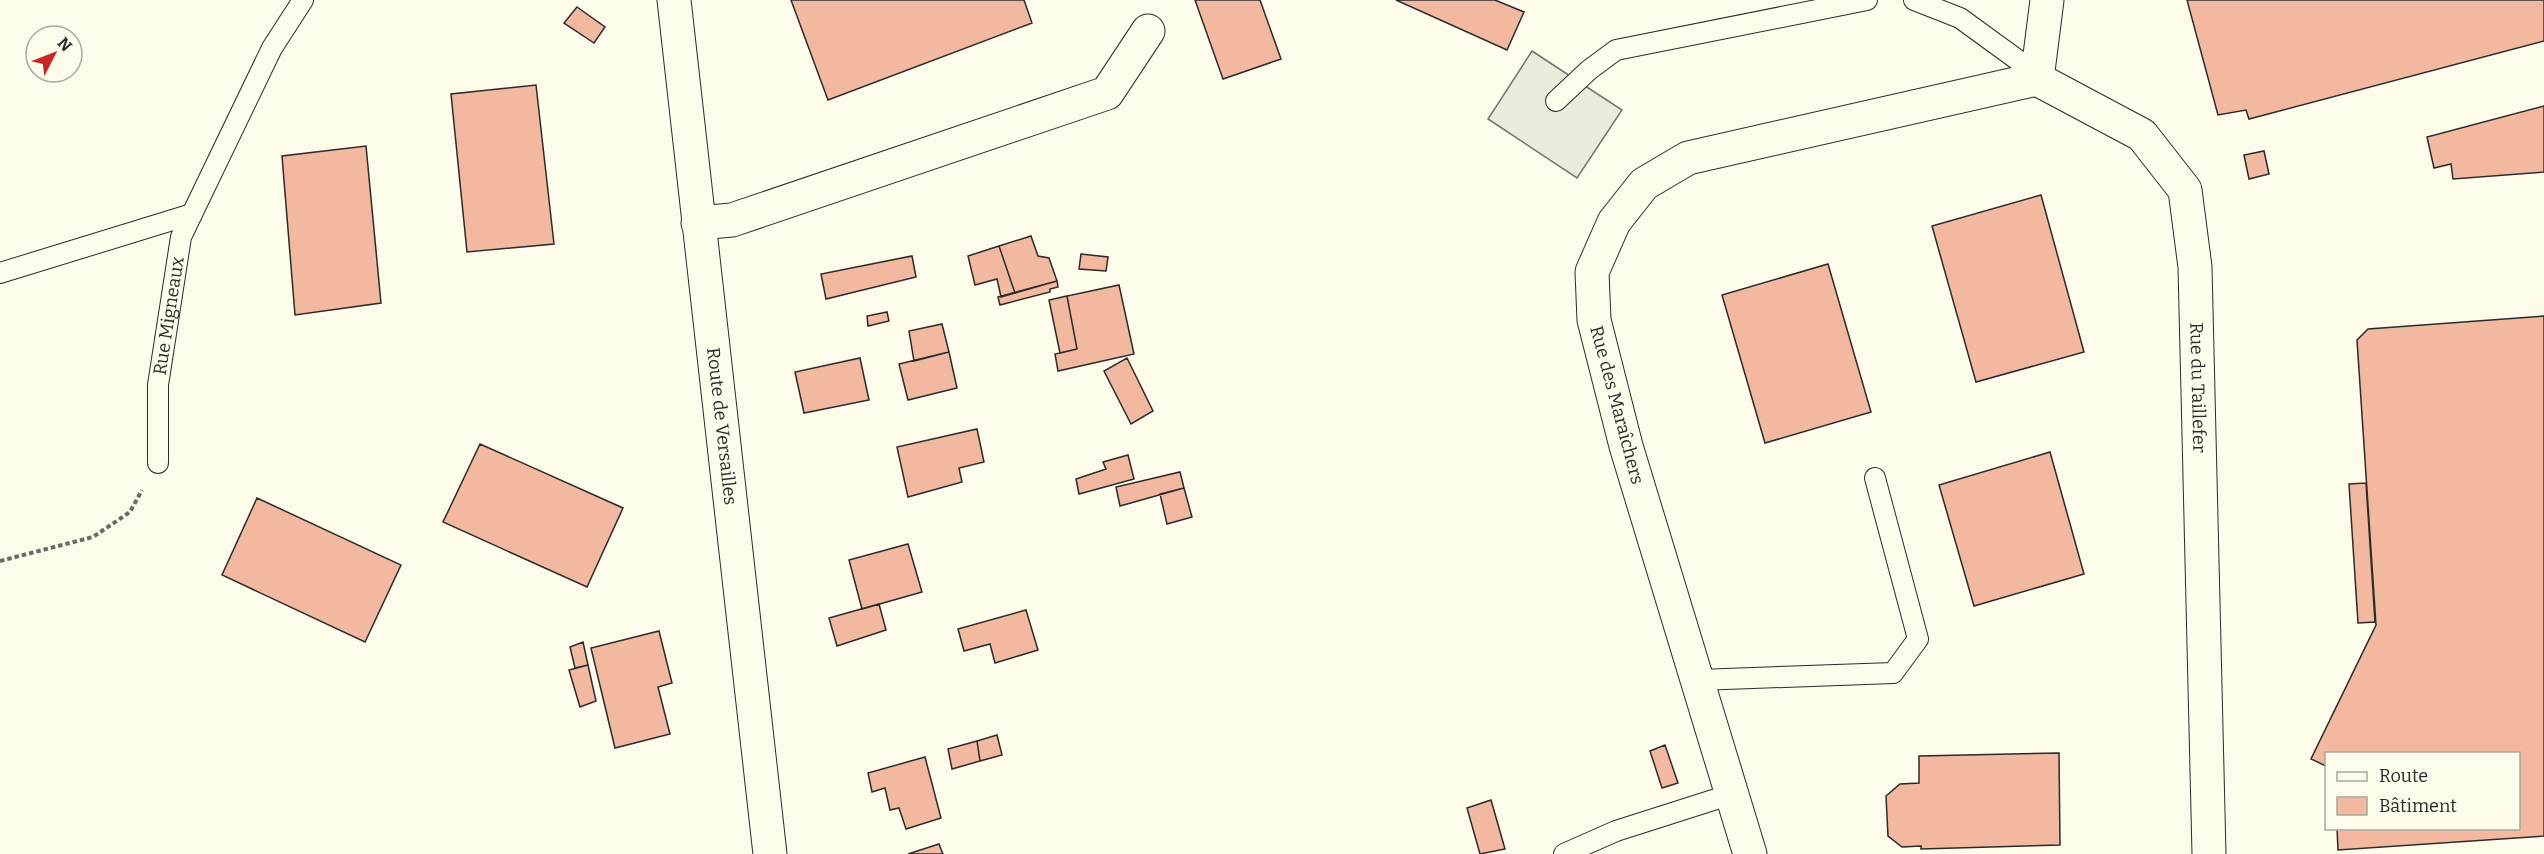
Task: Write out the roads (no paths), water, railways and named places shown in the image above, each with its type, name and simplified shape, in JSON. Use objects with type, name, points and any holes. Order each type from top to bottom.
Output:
[{"type":"street","name":"Route de Versailles","points":[[674,0],[770,854]]},
{"type":"street","points":[[2037,77],[2047,0]]},
{"type":"street","points":[[698,223],[732,219],[1107,93],[1148,31]]},
{"type":"street","name":"Rue des Maraîchers","points":[[1750,854],[1626,446],[1594,320],[1592,272],[1614,222],[1644,184],[1688,158],[2037,77]]},
{"type":"street","name":"Rue du Taillefer","points":[[2037,77],[2142,135],[2185,190],[2195,267],[2209,854]]},
{"type":"lane","name":"Rue Migneaux","points":[[158,463],[158,385],[181,237],[272,48],[303,0]]},
{"type":"lane","points":[[1556,101],[1589,70],[1616,50],[1867,0]]},
{"type":"lane","points":[[1914,0],[1960,18],[2037,77]]},
{"type":"lane","points":[[0,273],[192,214]]},
{"type":"lane","points":[[1698,680],[1893,674],[1918,639],[1875,478]]},
{"type":"lane","points":[[1564,854],[1616,831],[1732,794]]}]
